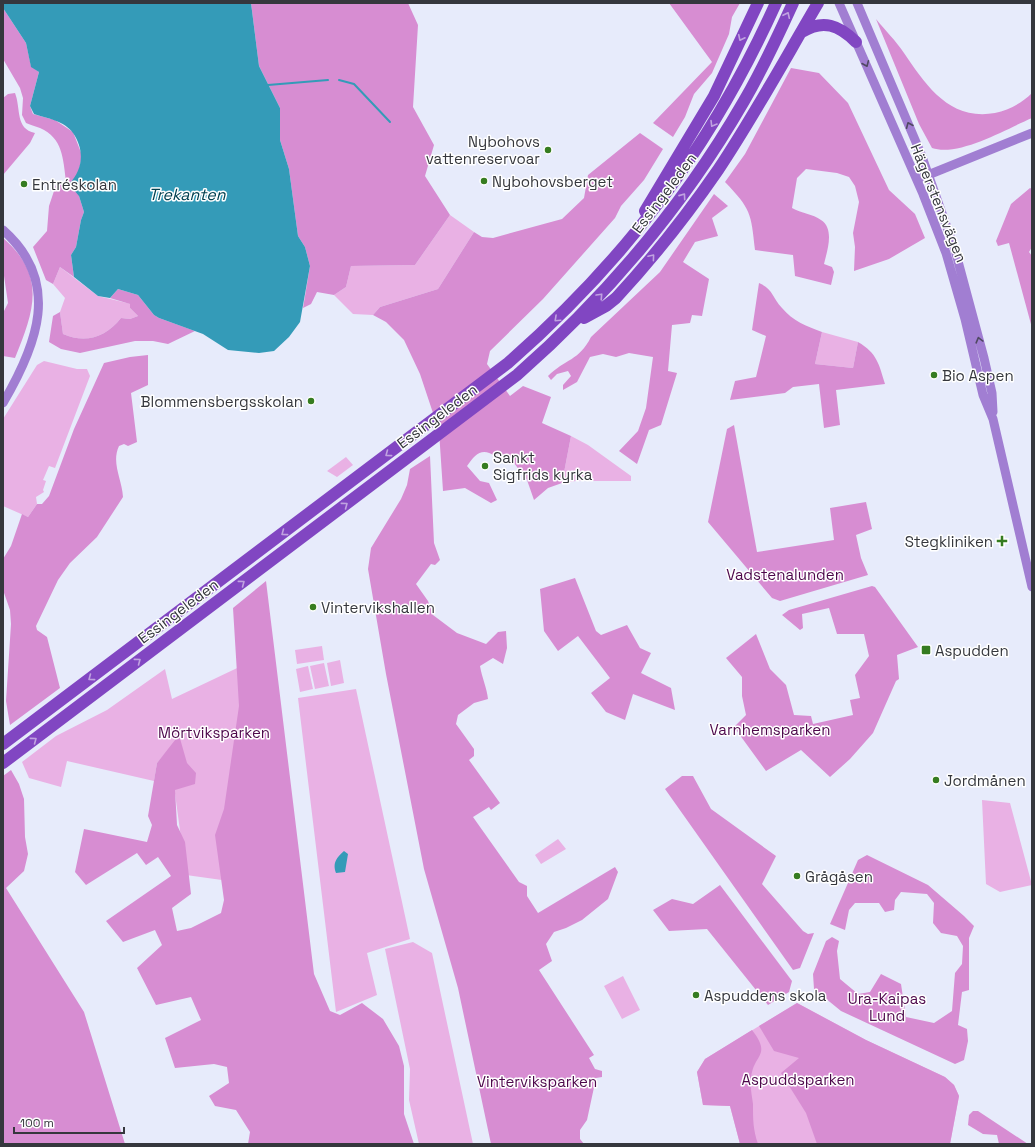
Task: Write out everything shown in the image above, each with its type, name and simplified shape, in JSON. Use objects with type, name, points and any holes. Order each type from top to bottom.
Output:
[{"type":"highway","points":[[622,250],[714,96],[758,3]]},
{"type":"highway","name":"Essingeleden","points":[[3,744],[508,363],[567,309],[622,250],[653,212],[682,172],[733,91],[776,3]]},
{"type":"highway","name":"Essingeleden","points":[[3,763],[517,375],[573,324],[633,260],[673,210],[709,159],[745,100],[793,3]]},
{"type":"highway","points":[[573,324],[606,306],[616,298],[668,238],[722,163],[818,3]]},
{"type":"highway","points":[[801,33],[810,27],[824,24],[838,28],[856,42]]},
{"type":"street","name":"Hägerstensvägen","points":[[839,3],[946,253],[980,359]]},
{"type":"street","points":[[853,3],[865,22]]},
{"type":"street","name":"Hägerstensvägen","points":[[857,3],[928,174],[955,250],[980,359],[983,395],[993,419],[1032,587]]},
{"type":"street","points":[[916,180],[1032,133]]},
{"type":"street","points":[[3,230],[18,245],[30,262],[36,281],[39,303],[35,333],[3,403]]},
{"type":"street","points":[[946,253],[955,250]]},
{"type":"green space","points":[[251,3],[408,3],[418,25],[413,107],[434,145],[425,176],[450,215],[415,265],[351,266],[346,287],[334,295],[317,292],[311,304],[303,308],[310,266],[305,247],[298,236],[289,169],[280,140],[280,108],[259,66]]},
{"type":"green space","points":[[669,3],[740,3],[732,17],[729,34],[712,73],[694,94],[685,117],[673,137],[653,123],[712,62]]},
{"type":"green space","points":[[3,8],[26,43],[31,66],[39,72],[30,106],[33,114],[55,120],[73,132],[82,155],[78,176],[79,196],[84,212],[76,247],[71,255],[74,277],[60,267],[53,284],[46,280],[33,247],[47,231],[49,206],[56,185],[66,181],[63,157],[58,143],[53,137],[48,132],[26,123],[22,115],[23,98],[20,88],[3,59]]},
{"type":"green space","points":[[876,19],[898,44],[930,88],[940,98],[952,106],[964,112],[979,114],[995,113],[1015,106],[1032,93],[1032,118],[996,135],[969,145],[955,149],[943,150],[932,148],[919,124]]},
{"type":"green space","points":[[791,68],[819,73],[848,103],[889,190],[915,214],[925,238],[889,259],[854,271],[855,247],[853,233],[859,202],[855,186],[849,177],[837,173],[806,169],[797,178],[792,208],[818,218],[828,229],[829,240],[824,264],[832,267],[834,272],[831,285],[795,276],[793,255],[755,250],[751,219],[748,212],[740,199],[725,182],[745,154]]},
{"type":"green space","points":[[15,93],[21,123],[29,131],[35,133],[30,143],[3,175],[3,98],[8,94]]},
{"type":"green space","points":[[640,133],[663,149],[644,180],[621,206],[615,218],[543,299],[490,351],[487,364],[510,396],[523,386],[551,397],[542,423],[571,436],[562,483],[548,488],[534,500],[527,480],[507,454],[495,456],[490,453],[483,452],[476,455],[467,466],[480,481],[489,483],[497,500],[491,503],[465,488],[443,491],[439,431],[420,374],[404,340],[386,322],[373,315],[380,307],[438,289],[474,232],[482,237],[493,238],[562,219],[584,198],[588,175]]},
{"type":"green space","points":[[1030,188],[1032,189],[1032,247],[1029,252],[1032,256],[1032,328],[1009,243],[998,246],[996,241],[1011,204]]},
{"type":"green space","points":[[714,194],[728,206],[712,218],[718,236],[695,242],[683,262],[709,279],[702,316],[692,315],[690,323],[672,325],[668,371],[677,373],[661,425],[649,430],[637,464],[619,451],[638,431],[646,408],[653,357],[629,353],[616,357],[603,354],[590,357],[577,382],[563,390],[563,385],[571,376],[568,371],[557,374],[551,380],[548,376],[554,370],[582,351],[591,337],[660,272]]},
{"type":"green space","points":[[450,215],[474,232],[438,289],[380,307],[373,315],[353,314],[334,295],[346,287],[351,266],[415,265]]},
{"type":"green space","points":[[3,238],[17,252],[26,266],[31,280],[33,295],[27,325],[15,358],[3,356],[3,313],[8,303],[3,269]]},
{"type":"green space","points":[[60,267],[98,296],[131,304],[130,308],[138,316],[130,319],[121,318],[109,330],[95,337],[80,338],[63,334],[60,312],[65,298],[53,284]]},
{"type":"green space","points":[[759,283],[764,285],[770,291],[786,313],[795,320],[822,332],[815,364],[853,368],[858,342],[869,350],[876,360],[885,384],[836,390],[840,425],[824,428],[819,384],[793,387],[785,393],[730,400],[735,381],[756,377],[766,336],[752,330]]},
{"type":"green space","points":[[118,289],[138,295],[154,315],[159,318],[195,331],[168,344],[153,341],[135,341],[80,353],[61,349],[49,342],[53,316],[60,312],[63,334],[80,338],[95,337],[109,330],[121,318],[130,319],[138,316],[130,308],[130,304],[110,298]]},
{"type":"green space","points":[[822,332],[858,342],[853,368],[815,364]]},
{"type":"green space","points":[[148,355],[148,385],[131,393],[137,442],[128,446],[124,444],[119,446],[117,452],[116,465],[123,497],[97,537],[70,563],[58,580],[36,626],[37,630],[47,637],[60,688],[10,725],[6,701],[11,624],[10,610],[3,590],[3,559],[11,546],[22,514],[28,517],[37,504],[42,504],[49,496],[74,429],[104,363],[130,357]]},
{"type":"green space","points":[[44,361],[77,369],[87,369],[90,376],[55,468],[49,466],[43,480],[46,481],[43,490],[44,492],[36,497],[37,504],[28,517],[3,506],[3,419],[37,365]]},
{"type":"green space","name":"Vadstenalunden","points":[[734,425],[757,552],[834,540],[830,508],[866,502],[872,529],[856,535],[861,558],[868,575],[780,601],[772,598],[708,522],[727,429]]},
{"type":"green space","points":[[571,436],[588,445],[631,476],[631,481],[576,481],[562,483]]},
{"type":"green space","name":"Vinterviksparken","points":[[430,456],[434,543],[440,560],[435,565],[431,564],[416,584],[428,601],[433,615],[457,633],[486,644],[498,632],[506,631],[507,648],[503,664],[493,658],[480,666],[488,699],[474,703],[458,715],[456,724],[474,749],[474,756],[469,760],[500,803],[491,810],[489,807],[473,817],[519,882],[527,886],[527,896],[538,913],[615,867],[618,872],[608,899],[582,920],[554,932],[546,944],[552,961],[539,970],[594,1055],[589,1058],[595,1069],[602,1071],[602,1077],[596,1078],[587,1120],[580,1130],[580,1139],[584,1144],[491,1144],[458,988],[424,869],[386,674],[368,569],[371,548],[401,499],[407,485],[410,469]]},
{"type":"green space","points":[[346,457],[353,465],[337,477],[327,471]]},
{"type":"green space","points":[[575,578],[596,631],[601,635],[627,625],[640,648],[651,653],[641,673],[671,688],[675,710],[633,694],[625,720],[606,712],[591,693],[610,678],[578,636],[558,651],[544,631],[540,589]]},
{"type":"green space","points":[[266,581],[314,974],[330,1011],[340,1015],[362,1003],[383,1019],[399,1046],[404,1066],[404,1114],[414,1144],[248,1144],[250,1132],[236,1110],[215,1106],[209,1096],[229,1083],[227,1067],[214,1064],[175,1068],[165,1038],[201,1020],[191,997],[156,1005],[137,968],[162,945],[155,930],[123,942],[106,921],[171,876],[158,857],[146,865],[137,853],[86,885],[75,872],[84,829],[147,842],[152,825],[148,816],[157,763],[179,735],[187,763],[196,773],[195,784],[175,790],[177,825],[185,842],[191,894],[172,908],[177,931],[191,928],[221,913],[224,900],[215,835],[224,809],[239,706],[233,608]]},
{"type":"green space","name":"Varnhemsparken","points":[[872,586],[875,587],[918,647],[897,655],[899,679],[896,681],[873,733],[850,759],[830,777],[801,750],[766,771],[734,727],[746,715],[742,696],[742,677],[726,658],[756,634],[770,669],[786,685],[794,715],[811,716],[813,724],[853,715],[850,700],[860,698],[855,675],[869,656],[864,634],[837,634],[829,608],[802,614],[803,628],[800,630],[782,615],[789,610]]},
{"type":"green space","points":[[322,646],[324,660],[297,664],[295,650]]},
{"type":"green space","name":"Mörtviksparken","points":[[254,660],[279,888],[186,875],[169,749],[157,763],[154,781],[67,761],[61,787],[29,778],[22,762],[56,736],[107,710],[165,669],[172,699]]},
{"type":"green space","points":[[340,660],[344,683],[331,686],[327,663]]},
{"type":"green space","points":[[324,663],[329,686],[315,689],[310,666]]},
{"type":"green space","points":[[308,666],[313,689],[300,692],[296,669]]},
{"type":"green space","points":[[356,689],[410,939],[367,953],[377,995],[336,1012],[298,698]]},
{"type":"green space","points":[[11,770],[19,784],[24,799],[25,837],[28,854],[24,871],[6,888],[84,1012],[125,1144],[3,1144],[3,776]]},
{"type":"green space","points":[[682,776],[693,776],[711,809],[776,856],[762,884],[803,931],[808,934],[814,933],[800,968],[793,970],[665,789]]},
{"type":"green space","points":[[982,800],[1010,803],[1032,885],[1000,892],[986,884]]},
{"type":"green space","points":[[558,839],[566,849],[541,864],[535,855]]},
{"type":"green space","name":"Ura-Kaipas Lund","points":[[867,855],[928,885],[974,926],[969,938],[969,990],[962,992],[958,1025],[967,1029],[968,1041],[964,1060],[955,1064],[841,1011],[814,989],[813,974],[826,941],[832,937],[839,941],[837,951],[840,979],[858,994],[870,992],[881,974],[901,984],[906,1017],[934,1023],[952,1011],[955,973],[962,964],[963,946],[957,936],[941,933],[933,923],[934,903],[927,894],[901,892],[895,900],[894,910],[885,912],[879,903],[855,903],[849,910],[845,930],[830,924],[858,860]]},
{"type":"green space","points":[[720,885],[792,981],[789,992],[768,1005],[707,929],[669,931],[653,910],[672,899],[693,904]]},
{"type":"green space","points":[[413,942],[432,953],[473,1144],[419,1144],[409,1100],[410,1069],[385,949]]},
{"type":"green space","points":[[623,976],[640,1010],[622,1019],[604,986]]},
{"type":"green space","name":"Aspuddsparken","points":[[797,1003],[866,1040],[945,1077],[954,1085],[959,1096],[950,1144],[740,1144],[730,1106],[703,1105],[697,1072],[705,1059]]},
{"type":"green space","name":"Aspuddsparken","points":[[797,1003],[866,1040],[945,1077],[954,1085],[959,1096],[950,1144],[817,1144],[806,1113],[781,1073],[799,1058],[774,1051],[759,1026]]},
{"type":"green space","points":[[752,1030],[761,1046],[760,1055],[752,1071],[751,1083],[755,1134],[758,1144],[740,1144],[730,1106],[703,1105],[697,1072],[705,1059]]},
{"type":"green space","points":[[973,1111],[978,1111],[1028,1144],[999,1144],[997,1135],[983,1134],[968,1125],[969,1115]]},
{"type":"water","name":"Trekanten","points":[[3,3],[251,3],[259,66],[280,108],[280,140],[289,169],[298,236],[305,247],[310,266],[300,322],[289,337],[274,351],[259,353],[228,350],[203,334],[154,315],[138,295],[118,289],[110,298],[98,296],[74,277],[71,255],[76,247],[84,212],[79,196],[69,184],[80,166],[81,153],[77,139],[70,129],[55,120],[34,114],[30,106],[39,72],[31,67],[26,43],[3,8]]},
{"type":"water","points":[[344,851],[348,854],[345,872],[336,873],[336,860]]},
{"type":"waterway","points":[[268,85],[328,80]]},
{"type":"waterway","points":[[339,80],[354,84],[390,122]]},
{"type":"place","name":"Nybohovs vattenreservoar","points":[[548,150]]},
{"type":"place","name":"Nybohovsberget","points":[[484,181]]},
{"type":"place","name":"Entréskolan","points":[[24,184]]},
{"type":"place","name":"Bio Aspen","points":[[934,375]]},
{"type":"place","name":"Blommensbergsskolan","points":[[311,401]]},
{"type":"place","name":"Sankt Sigfrids kyrka","points":[[485,466]]},
{"type":"place","name":"Stegkliniken","points":[[1002,541]]},
{"type":"place","name":"Vintervikshallen","points":[[313,607]]},
{"type":"place","name":"Aspudden","points":[[926,650]]},
{"type":"place","name":"Jordmånen","points":[[936,780]]},
{"type":"place","name":"Grågåsen","points":[[797,876]]},
{"type":"place","name":"Aspuddens skola","points":[[696,995]]}]
